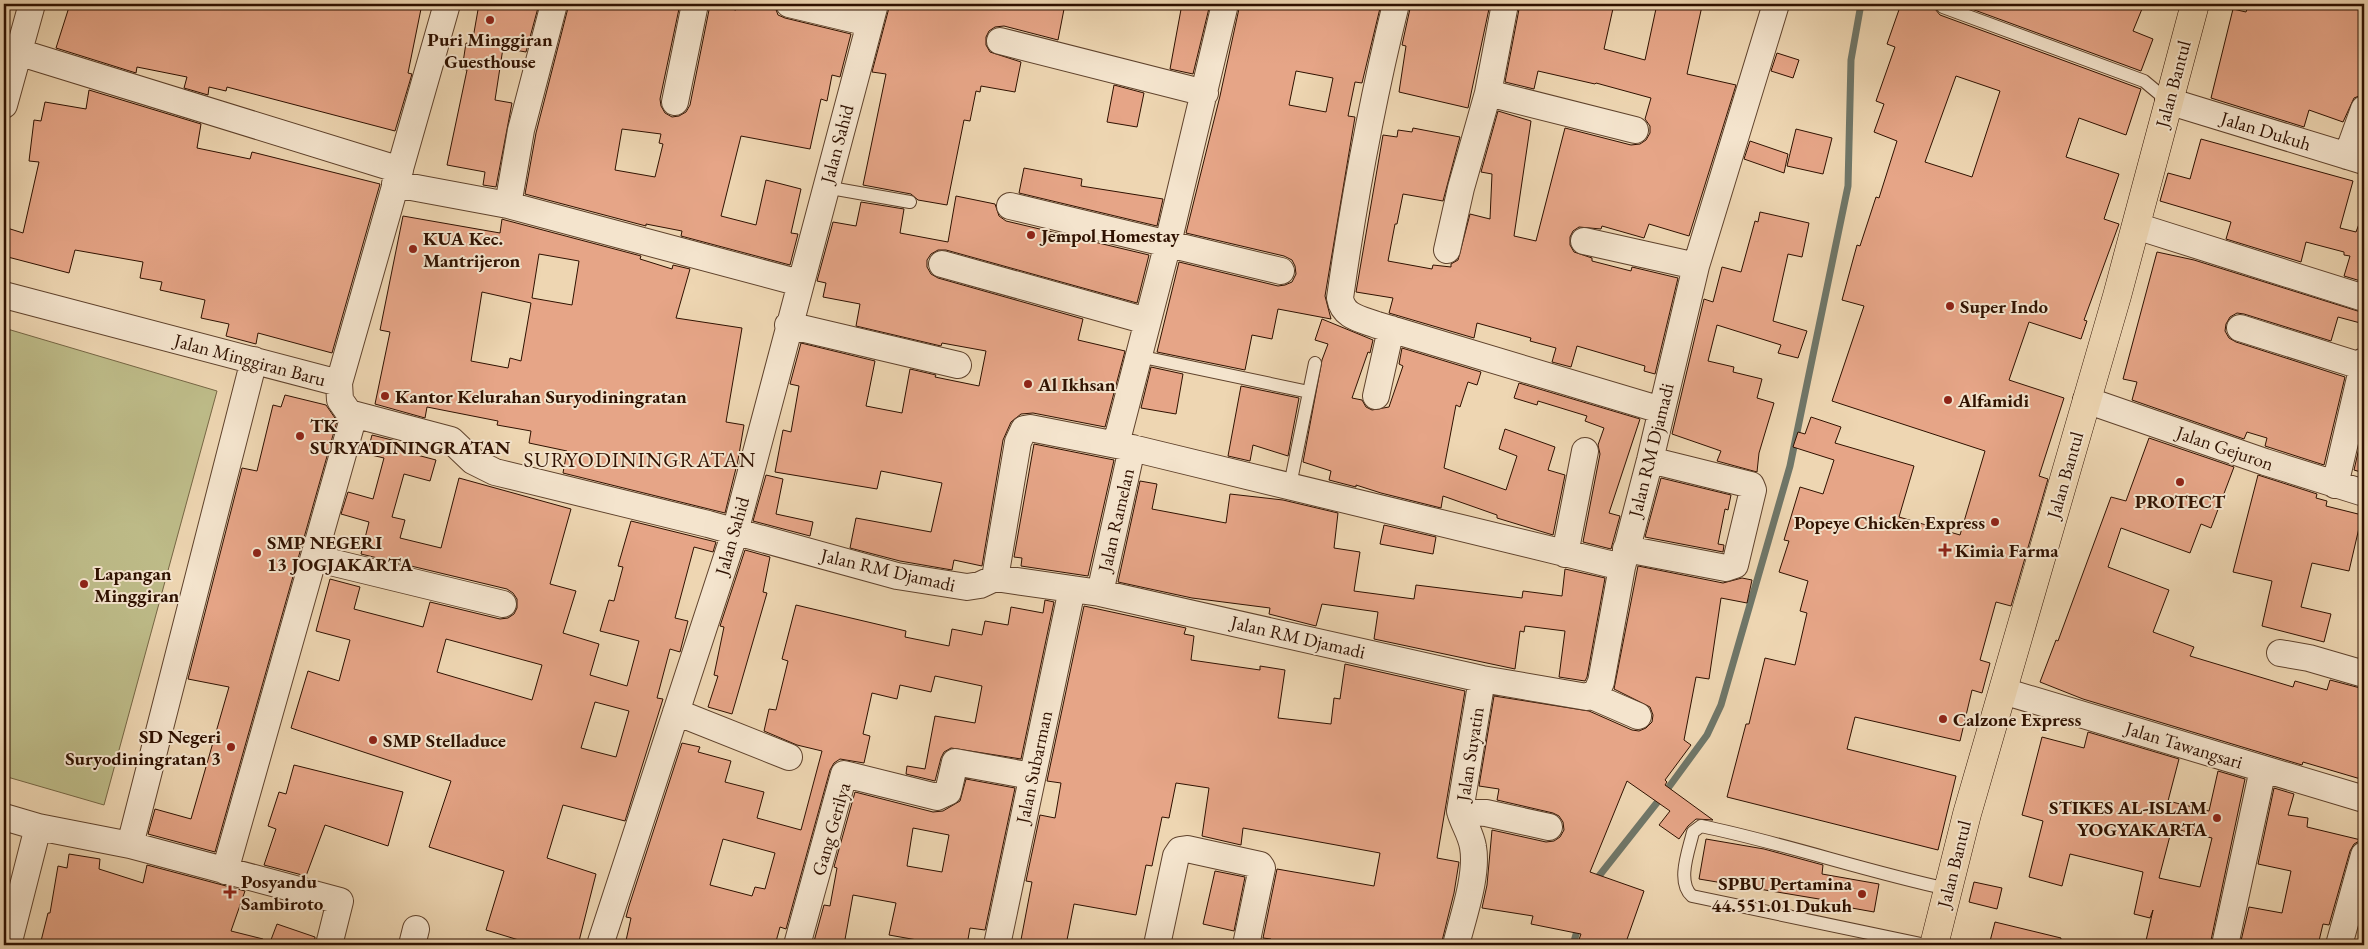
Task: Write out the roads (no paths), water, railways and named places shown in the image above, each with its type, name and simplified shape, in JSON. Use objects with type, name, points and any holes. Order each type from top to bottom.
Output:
[{"type":"main road","name":"Jalan Bantul","points":[[1934,945],[2003,691],[2136,226],[2195,4]]},
{"type":"street","points":[[4,105],[32,4]]},
{"type":"street","name":"Jalan Minggiran Baru","points":[[4,295],[340,383],[447,4]]},
{"type":"street","points":[[508,205],[521,130],[554,4]]},
{"type":"street","points":[[675,102],[695,4]]},
{"type":"street","points":[[789,4],[872,14]]},
{"type":"street","name":"Jalan Ramelan","points":[[1100,593],[1138,356],[1168,244],[1225,4]]},
{"type":"street","points":[[1396,4],[1375,94],[1351,221],[1340,298],[1341,307],[1349,315],[1391,329],[1661,410]]},
{"type":"street","points":[[1447,250],[1461,188],[1488,93],[1505,4]]},
{"type":"street","name":"Jalan RM Djamadi","points":[[354,415],[450,440],[473,461],[495,472],[735,532],[897,576],[967,587],[980,585],[995,578],[1100,593],[1482,679],[1579,696],[1592,696],[1600,682],[1624,558],[1650,460],[1696,266],[1776,4]]},
{"type":"street","name":"Jalan Sahid","points":[[607,944],[676,712],[735,532],[788,325],[872,14]]},
{"type":"street","points":[[1000,41],[1205,93]]},
{"type":"street","points":[[18,52],[397,177],[800,282]]},
{"type":"street","points":[[1488,93],[1635,130]]},
{"type":"street","name":"Jalan Dukuh","points":[[2168,102],[2356,158]]},
{"type":"street","points":[[2356,158],[2364,109]]},
{"type":"street","points":[[1010,206],[1281,270]]},
{"type":"street","points":[[2136,226],[2364,298]]},
{"type":"street","points":[[1584,241],[1696,266]]},
{"type":"street","points":[[942,264],[1147,321]]},
{"type":"street","points":[[788,325],[958,365]]},
{"type":"street","points":[[2240,328],[2364,365],[2335,485]]},
{"type":"street","points":[[1376,396],[1391,329]]},
{"type":"street","points":[[130,845],[254,360]]},
{"type":"street","points":[[225,871],[354,415],[346,409],[340,400],[340,383]]},
{"type":"street","name":"Jalan Gejuron","points":[[2086,400],[2335,485],[2364,493]]},
{"type":"street","points":[[995,578],[1015,455],[1024,429],[1037,428],[1124,446],[1290,485],[1565,554],[1726,568],[1734,565],[1753,490],[1751,485],[1650,460]]},
{"type":"street","points":[[1565,554],[1585,451]]},
{"type":"street","points":[[314,558],[503,604]]},
{"type":"street","name":"Jalan Subarman","points":[[997,945],[1072,589]]},
{"type":"street","points":[[2280,653],[2309,658],[2364,674]]},
{"type":"street","name":"Jalan Suyatin","points":[[1456,945],[1474,858],[1473,845],[1462,821],[1460,810],[1482,679]]},
{"type":"street","name":"Jalan Tawangsari","points":[[2003,691],[2364,799]]},
{"type":"street","points":[[1592,696],[1638,716]]},
{"type":"street","points":[[676,712],[790,757]]},
{"type":"street","name":"Gang Gerilya","points":[[797,945],[844,774],[936,797],[948,792],[955,762],[1032,776]]},
{"type":"street","points":[[2225,945],[2263,769]]},
{"type":"street","points":[[1460,810],[1509,818],[1549,828]]},
{"type":"street","points":[[4,817],[38,827],[130,845],[340,901],[329,945]]},
{"type":"street","points":[[8,945],[38,827]]},
{"type":"street","points":[[1157,945],[1176,856],[1180,850],[1186,849],[1257,862],[1262,868],[1246,945]]},
{"type":"street","points":[[2339,945],[2364,854]]},
{"type":"lane","points":[[1943,7],[2144,81],[2168,102]]},
{"type":"lane","points":[[825,187],[910,202]]},
{"type":"lane","points":[[1138,356],[1309,392]]},
{"type":"lane","points":[[1290,485],[1315,363]]},
{"type":"lane","points":[[1926,945],[1692,896],[1684,882],[1693,832],[1701,826],[1735,833],[1801,849],[1893,877],[1948,889]]},
{"type":"waterway","points":[[1595,881],[1663,795],[1707,735],[1721,705],[1790,466],[1848,186],[1851,60],[1861,4]]},
{"type":"waterway","points":[[1573,945],[1579,924]]},
{"type":"place","name":"Puri Minggiran Guesthouse","points":[[490,20]]},
{"type":"place","name":"Jempol Homestay","points":[[1031,235]]},
{"type":"place","name":"KUA Kec. Mantrijeron","points":[[413,249]]},
{"type":"place","name":"Super Indo","points":[[1950,306]]},
{"type":"place","name":"Al Ikhsan","points":[[1028,384]]},
{"type":"place","name":"Kantor Kelurahan Suryodiningratan","points":[[385,396]]},
{"type":"place","name":"Alfamidi","points":[[1948,400]]},
{"type":"place","name":"TK SURYADININGRATAN","points":[[300,436]]},
{"type":"place","name":"PROTECT","points":[[2180,482]]},
{"type":"place","name":"Popeye Chicken Express","points":[[1995,522]]},
{"type":"place","name":"Kimia Farma","points":[[1945,550]]},
{"type":"place","name":"SMP NEGERI 13 JOGJAKARTA","points":[[257,553]]},
{"type":"place","name":"Lapangan Minggiran","points":[[84,584]]},
{"type":"place","name":"Calzone Express","points":[[1943,719]]},
{"type":"place","name":"SMP Stelladuce","points":[[373,740]]},
{"type":"place","name":"SD Negeri Suryodiningratan 3","points":[[231,747]]},
{"type":"place","name":"STIKES AL-ISLAM YOGYAKARTA","points":[[2217,818]]},
{"type":"place","name":"Posyandu Sambiroto","points":[[230,892]]},
{"type":"place","name":"SPBU Pertamina 44.551.01 Dukuh","points":[[1862,894]]},
{"type":"district","name":"SURYODININGRATAN","points":[[640,459]]}]
